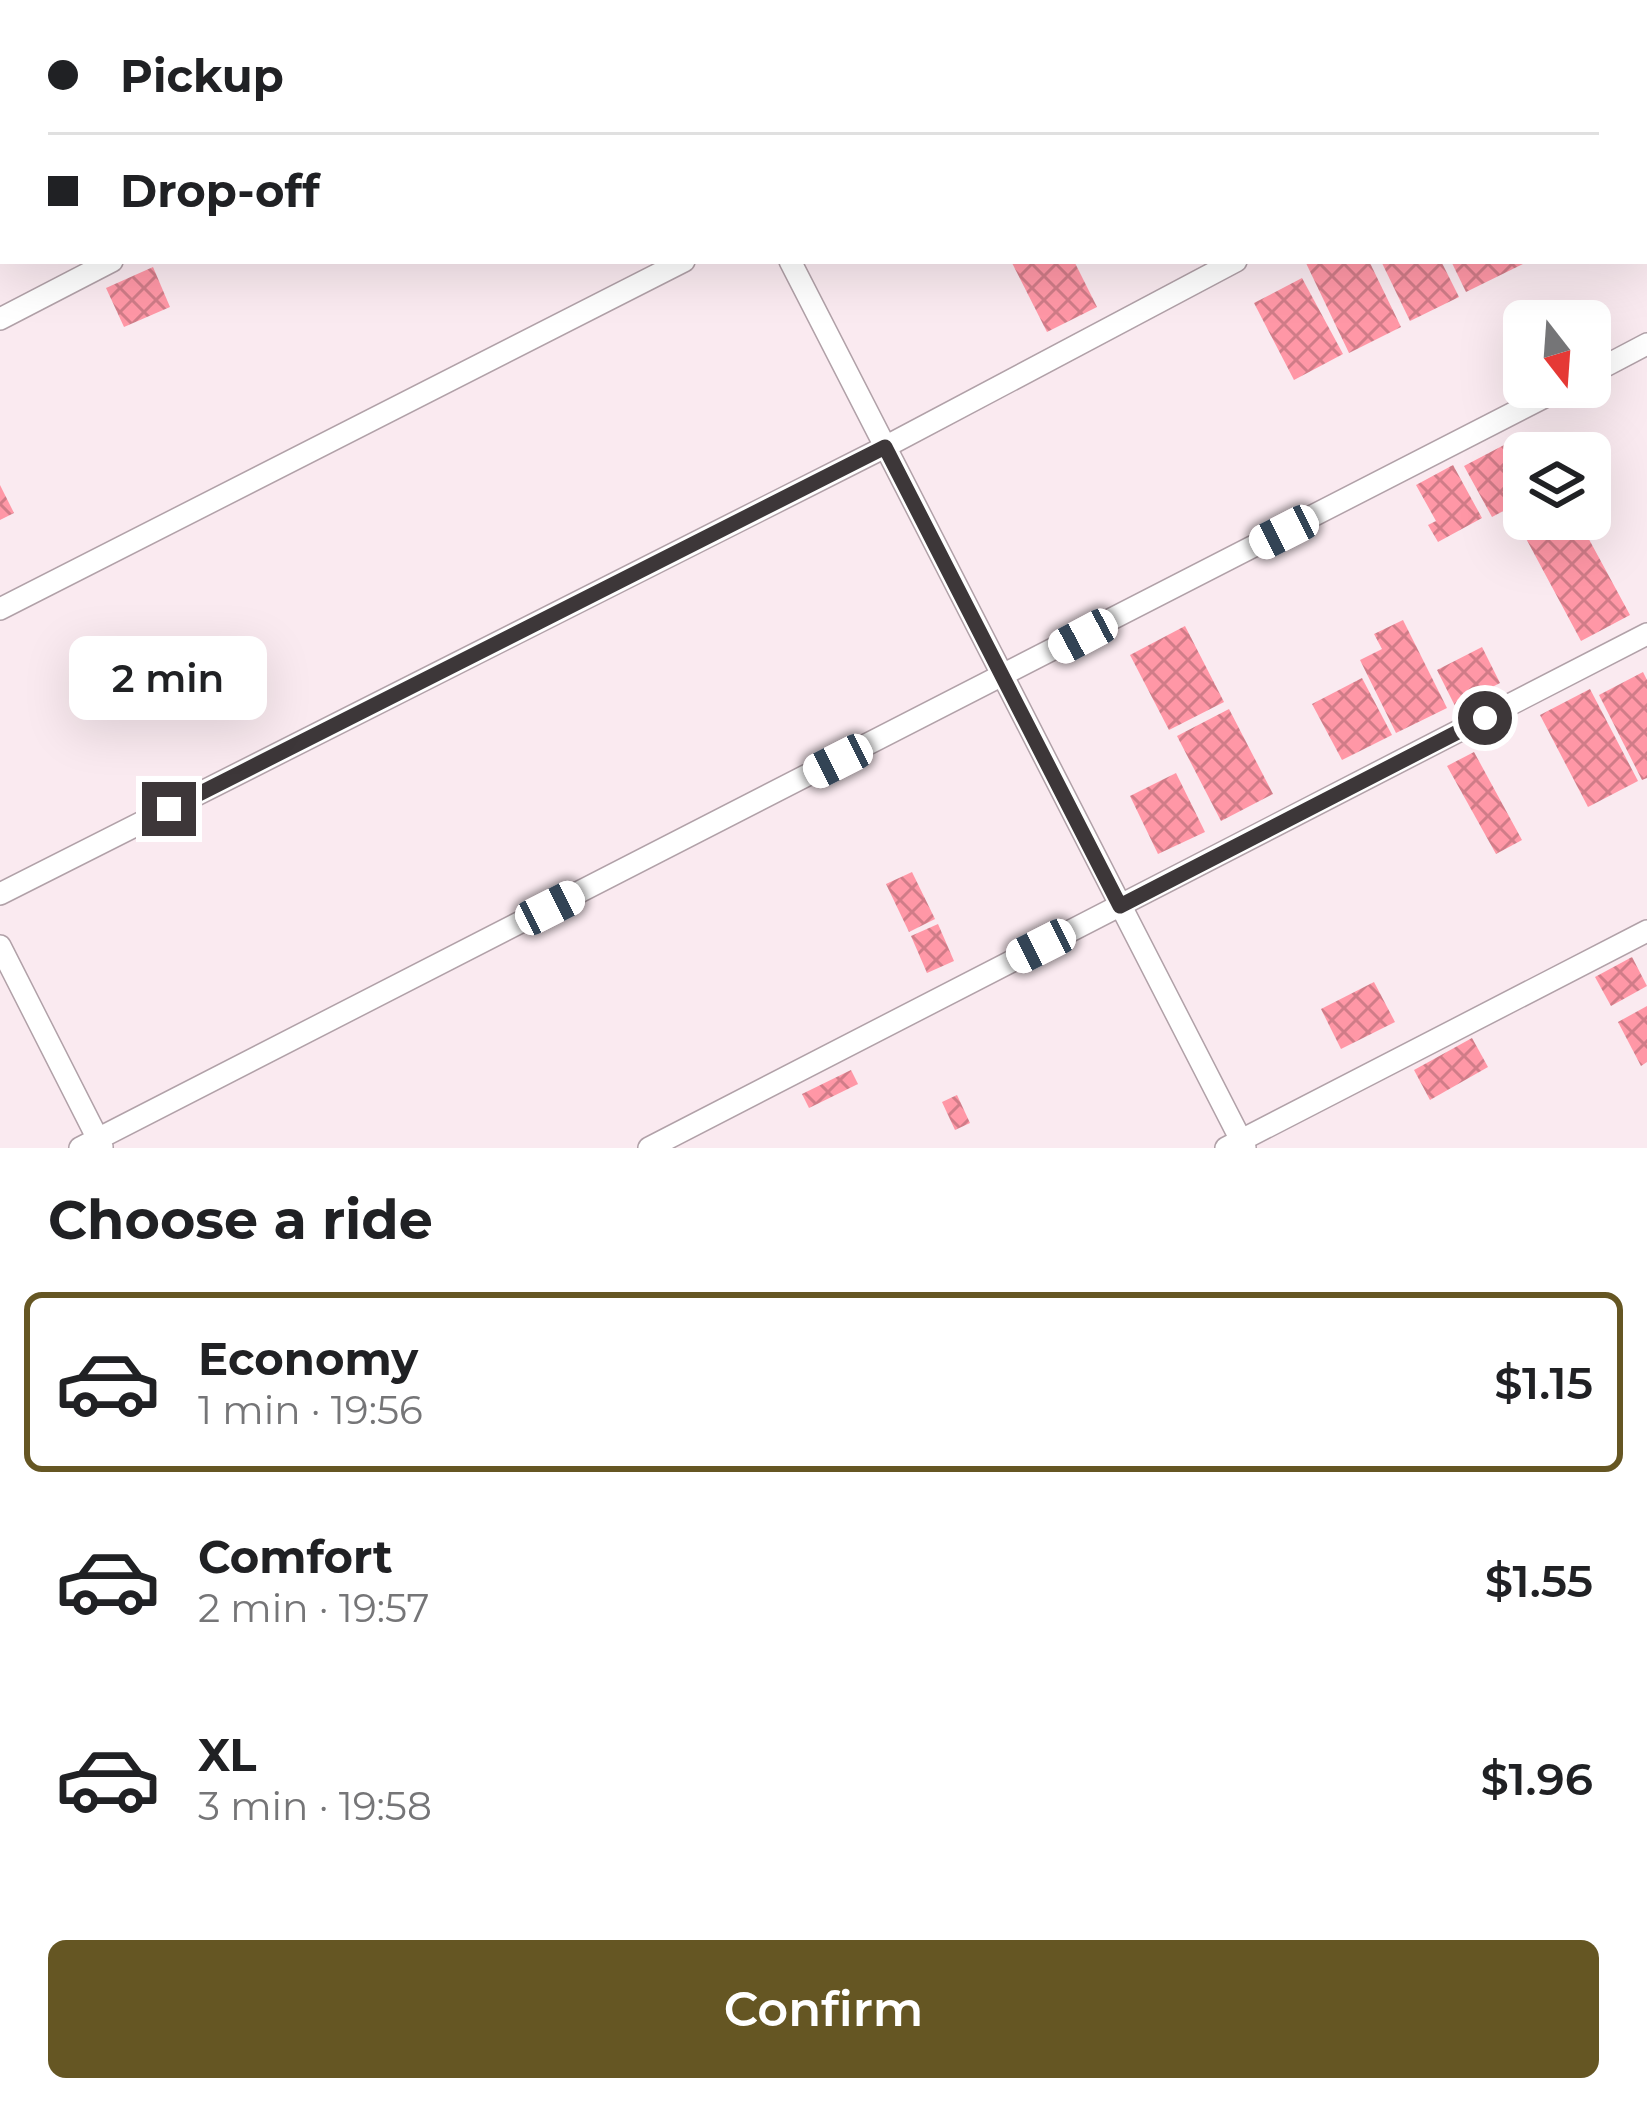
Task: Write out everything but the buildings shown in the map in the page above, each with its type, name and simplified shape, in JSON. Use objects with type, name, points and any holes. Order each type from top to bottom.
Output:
[{"type":"street","points":[[0,319],[106,264]]},
{"type":"street","points":[[0,609],[678,264]]},
{"type":"street","points":[[792,264],[1120,906],[1237,1146],[1647,931]]},
{"type":"street","points":[[0,894],[885,447],[1230,264]]},
{"type":"street","points":[[1611,363],[1647,344]]},
{"type":"street","points":[[0,946],[93,1145],[1523,408]]},
{"type":"street","points":[[649,1148],[1647,634]]},
{"type":"route","points":[[169,809],[885,447],[1120,906],[1485,718]]}]
